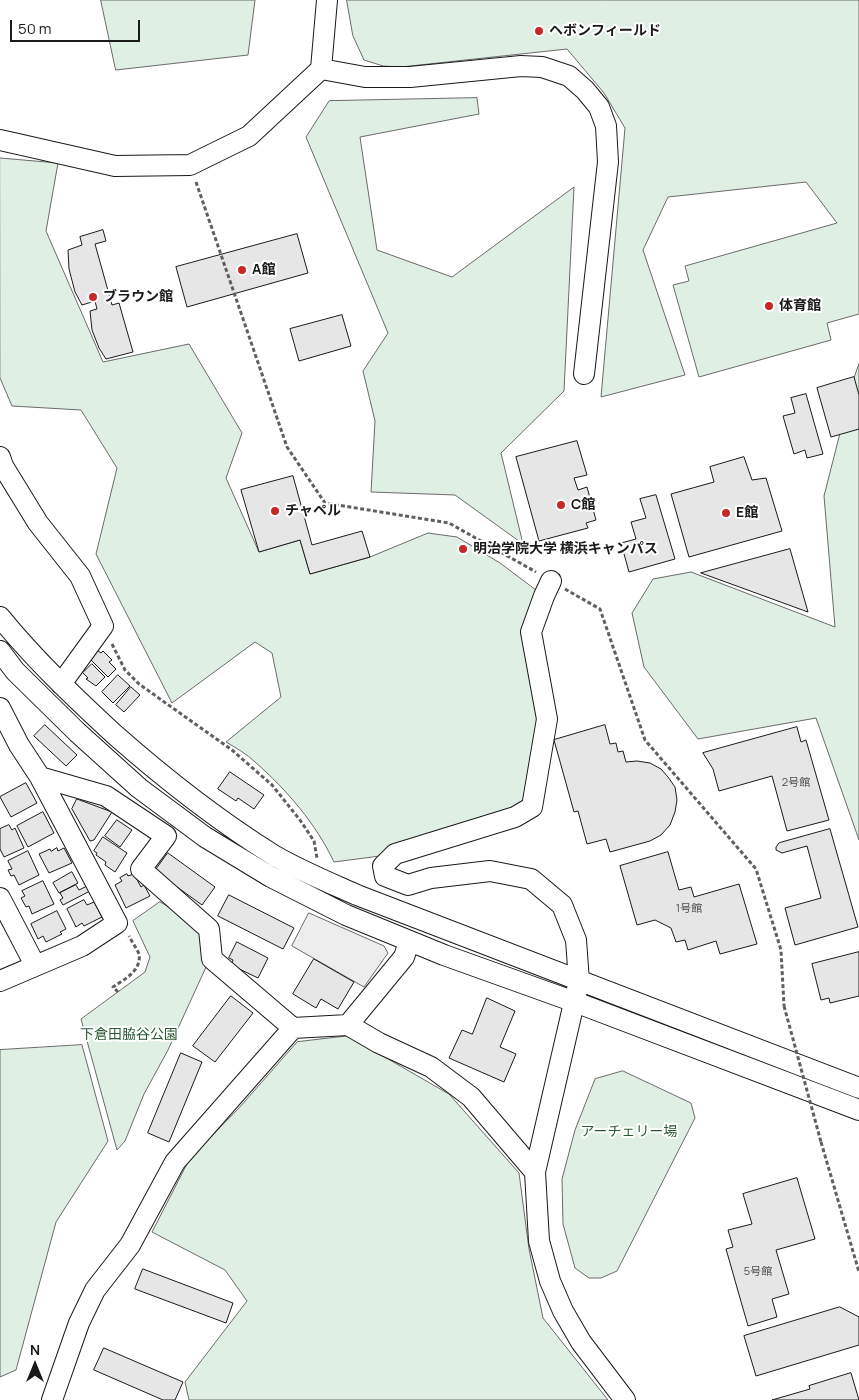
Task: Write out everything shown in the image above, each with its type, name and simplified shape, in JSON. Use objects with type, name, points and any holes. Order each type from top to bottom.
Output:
[{"type":"street","points":[[0,140],[115,166],[190,165],[248,136],[321,69],[327,0]]},
{"type":"street","points":[[321,69],[365,77],[410,77],[521,66],[542,67],[569,76],[585,90],[599,107],[606,126],[608,162],[584,374]]},
{"type":"street","points":[[0,457],[3,466],[38,523],[80,576],[103,626],[61,684]]},
{"type":"street","points":[[551,581],[531,632],[547,718],[532,807],[516,817],[395,854],[383,866],[385,876],[408,884],[431,878],[490,871],[531,879],[562,905],[576,940],[579,980],[535,1172],[539,1241],[550,1281],[563,1312],[581,1342],[625,1400]]},
{"type":"street","points":[[0,617],[34,657],[61,684],[152,767],[216,817],[276,857],[321,879],[453,933],[859,1088]]},
{"type":"street","points":[[15,635],[0,650],[15,671],[84,738],[140,788],[205,837],[271,877],[346,914],[409,942],[575,1002],[859,1110]]},
{"type":"street","points":[[0,708],[19,745],[40,777],[117,924],[82,946],[0,981]]},
{"type":"street","points":[[40,777],[106,796],[166,836],[141,869],[209,929],[212,959],[293,1028],[348,1025],[379,1043],[431,1067],[471,1097],[535,1172]]},
{"type":"street","points":[[0,898],[35,965]]},
{"type":"street","points":[[348,1025],[404,957],[409,942]]},
{"type":"street","points":[[52,1400],[78,1323],[95,1290],[130,1245],[175,1162],[293,1028]]},
{"type":"path","points":[[190,165],[287,447],[324,504],[449,523],[600,609],[645,740],[756,869],[781,950],[784,1006],[859,1272]]},
{"type":"path","points":[[103,626],[125,670],[139,684],[232,750],[272,785],[314,841],[321,879]]},
{"type":"path","points":[[117,924],[125,928],[138,954],[138,962],[133,973],[112,987],[118,992]]},
{"type":"green space","points":[[101,0],[255,0],[248,55],[116,70]]},
{"type":"green space","points":[[347,0],[859,0],[859,314],[827,323],[831,340],[699,377],[673,285],[689,281],[685,266],[837,223],[806,182],[668,197],[643,250],[685,375],[601,397],[625,128],[604,93],[567,49],[401,67],[383,66],[364,60],[353,36]]},
{"type":"green space","points":[[477,98],[479,114],[360,137],[377,250],[452,277],[574,187],[564,391],[501,453],[523,544],[455,495],[371,492],[375,421],[363,371],[388,333],[306,137],[329,101]]},
{"type":"green space","points":[[0,158],[58,163],[46,231],[103,362],[189,344],[242,433],[226,478],[259,552],[300,540],[310,574],[370,557],[428,533],[457,537],[500,563],[544,596],[531,632],[547,719],[532,807],[395,854],[334,862],[319,834],[300,808],[252,759],[226,742],[281,697],[272,653],[255,642],[172,703],[96,554],[117,468],[81,410],[12,406],[0,378]]},
{"type":"green space","points":[[859,364],[859,840],[816,718],[698,739],[644,667],[632,613],[653,579],[691,572],[835,627],[824,496]]},
{"type":"green space","name":"下倉田脇谷公園","points":[[160,902],[187,917],[204,932],[207,965],[168,1050],[144,1094],[125,1141],[117,1150],[81,1019],[145,972],[150,957],[133,921]]},
{"type":"green space","points":[[348,1036],[449,1094],[519,1173],[529,1249],[543,1318],[608,1400],[189,1400],[185,1382],[247,1301],[225,1270],[152,1232],[190,1158],[239,1108],[297,1042]]},
{"type":"green space","points":[[82,1045],[108,1141],[56,1222],[16,1370],[0,1377],[0,1050]]},
{"type":"green space","name":"アーチェリー場","points":[[623,1071],[691,1103],[695,1118],[617,1271],[601,1278],[589,1278],[575,1268],[563,1224],[562,1179],[575,1130],[595,1079]]},
{"type":"shaded area","points":[[309,913],[384,946],[388,953],[364,987],[292,946]]},
{"type":"building","name":"ブラウン館","points":[[103,230],[106,241],[95,244],[112,305],[119,303],[133,352],[106,359],[99,348],[92,330],[90,311],[97,309],[95,301],[82,305],[75,292],[69,269],[68,250],[82,245],[80,237]]},
{"type":"building","name":"A館","points":[[297,234],[308,273],[187,307],[176,267]]},
{"type":"building","points":[[342,315],[351,346],[299,361],[290,329]]},
{"type":"building","points":[[854,377],[859,395],[859,429],[831,437],[817,388]]},
{"type":"building","points":[[806,394],[823,454],[807,458],[805,450],[794,454],[783,416],[795,413],[791,398]]},
{"type":"building","name":"C館","points":[[577,441],[587,475],[574,478],[578,490],[587,487],[596,520],[586,523],[588,528],[539,541],[516,457]]},
{"type":"building","name":"E館","points":[[744,457],[752,480],[766,478],[782,531],[689,557],[671,494],[714,482],[710,467]]},
{"type":"building","name":"チャペル","points":[[293,476],[312,545],[362,531],[370,557],[310,574],[300,540],[259,552],[241,490]]},
{"type":"building","points":[[656,495],[675,559],[629,572],[621,543],[636,539],[631,522],[646,518],[640,499]]},
{"type":"building","points":[[790,549],[808,612],[701,573]]},
{"type":"building","points":[[97,650],[101,653],[103,651],[112,660],[109,662],[116,669],[108,677],[89,658]]},
{"type":"building","points":[[92,664],[105,677],[96,686],[86,679],[88,678],[83,673]]},
{"type":"building","points":[[118,675],[130,686],[113,703],[102,692]]},
{"type":"building","points":[[131,687],[140,695],[124,712],[116,705]]},
{"type":"building","points":[[45,725],[77,755],[66,766],[34,736]]},
{"type":"building","points":[[605,725],[610,744],[616,743],[618,752],[623,751],[626,762],[650,763],[661,769],[675,787],[677,800],[670,825],[661,835],[650,841],[610,852],[606,839],[587,844],[578,811],[574,812],[554,740]]},
{"type":"building","points":[[797,727],[801,742],[806,740],[829,820],[787,831],[772,776],[719,791],[713,769],[703,753]]},
{"type":"building","points":[[230,772],[264,795],[254,809],[238,798],[236,801],[218,789]]},
{"type":"building","points":[[26,783],[37,803],[11,817],[0,797]]},
{"type":"building","points":[[77,799],[112,812],[94,840],[90,841],[72,809]]},
{"type":"building","points":[[43,812],[54,833],[28,847],[17,826]]},
{"type":"building","points":[[117,820],[132,830],[120,847],[105,836]]},
{"type":"building","points":[[9,825],[12,830],[15,828],[24,848],[4,857],[0,849],[0,829]]},
{"type":"building","points":[[830,829],[858,927],[795,945],[785,908],[821,898],[807,846],[782,853],[776,850],[776,847],[779,843]]},
{"type":"building","points":[[103,837],[127,853],[115,872],[105,865],[106,862],[96,855],[97,853],[94,851]]},
{"type":"building","points":[[57,848],[58,851],[64,848],[72,863],[49,873],[39,854]]},
{"type":"building","points":[[28,851],[39,875],[19,885],[14,875],[11,876],[8,870],[12,869],[8,861]]},
{"type":"building","points":[[668,852],[679,890],[691,887],[694,897],[739,884],[757,944],[720,954],[716,941],[688,950],[685,940],[676,942],[671,928],[655,920],[637,925],[620,866]]},
{"type":"building","points":[[168,853],[215,887],[202,905],[155,871]]},
{"type":"building","points":[[72,872],[78,883],[59,893],[53,883]]},
{"type":"building","points":[[127,874],[128,876],[134,874],[141,887],[144,885],[150,896],[126,908],[115,885],[122,881],[120,878]]},
{"type":"building","points":[[43,881],[54,904],[32,914],[29,906],[26,907],[21,898],[25,896],[22,891]]},
{"type":"building","points":[[76,885],[79,890],[87,886],[90,891],[63,905],[60,900],[63,898],[60,893]]},
{"type":"building","points":[[229,895],[294,928],[283,949],[218,916]]},
{"type":"building","points":[[84,900],[87,905],[94,902],[102,917],[84,926],[82,923],[76,927],[67,909]]},
{"type":"building","points":[[57,911],[66,929],[60,932],[62,934],[46,942],[43,936],[38,939],[31,924]]},
{"type":"building","points":[[237,942],[268,958],[258,978],[231,965],[233,960],[229,958]]},
{"type":"building","points":[[859,952],[859,996],[830,1003],[829,998],[821,1000],[812,964]]},
{"type":"building","points":[[314,959],[354,982],[338,1009],[321,999],[316,1008],[293,994]]},
{"type":"building","points":[[231,996],[253,1013],[215,1062],[193,1046]]},
{"type":"building","points":[[487,998],[515,1011],[500,1047],[516,1054],[504,1082],[449,1058],[462,1030],[472,1034]]},
{"type":"building","points":[[181,1053],[202,1062],[169,1142],[148,1133]]},
{"type":"building","points":[[797,1178],[815,1239],[776,1250],[789,1294],[772,1299],[777,1317],[748,1326],[726,1249],[733,1247],[728,1230],[752,1224],[743,1194]]},
{"type":"building","points":[[143,1269],[233,1303],[226,1323],[135,1289]]},
{"type":"building","points":[[840,1307],[859,1317],[859,1345],[756,1376],[744,1336]]},
{"type":"building","points":[[104,1348],[183,1382],[175,1400],[163,1400],[94,1370]]},
{"type":"building","points":[[851,1373],[859,1400],[772,1400],[810,1389],[809,1386]]},
{"type":"place","name":"ヘボンフィールド","points":[[539,31]]},
{"type":"place","name":"A館","points":[[242,270]]},
{"type":"place","name":"ブラウン館","points":[[93,297]]},
{"type":"place","name":"体育館","points":[[769,306]]},
{"type":"place","name":"C館","points":[[561,505]]},
{"type":"place","name":"チャペル","points":[[275,511]]},
{"type":"place","name":"E館","points":[[726,513]]},
{"type":"place","name":"明治学院大学 横浜キャンパス","points":[[463,549]]}]
